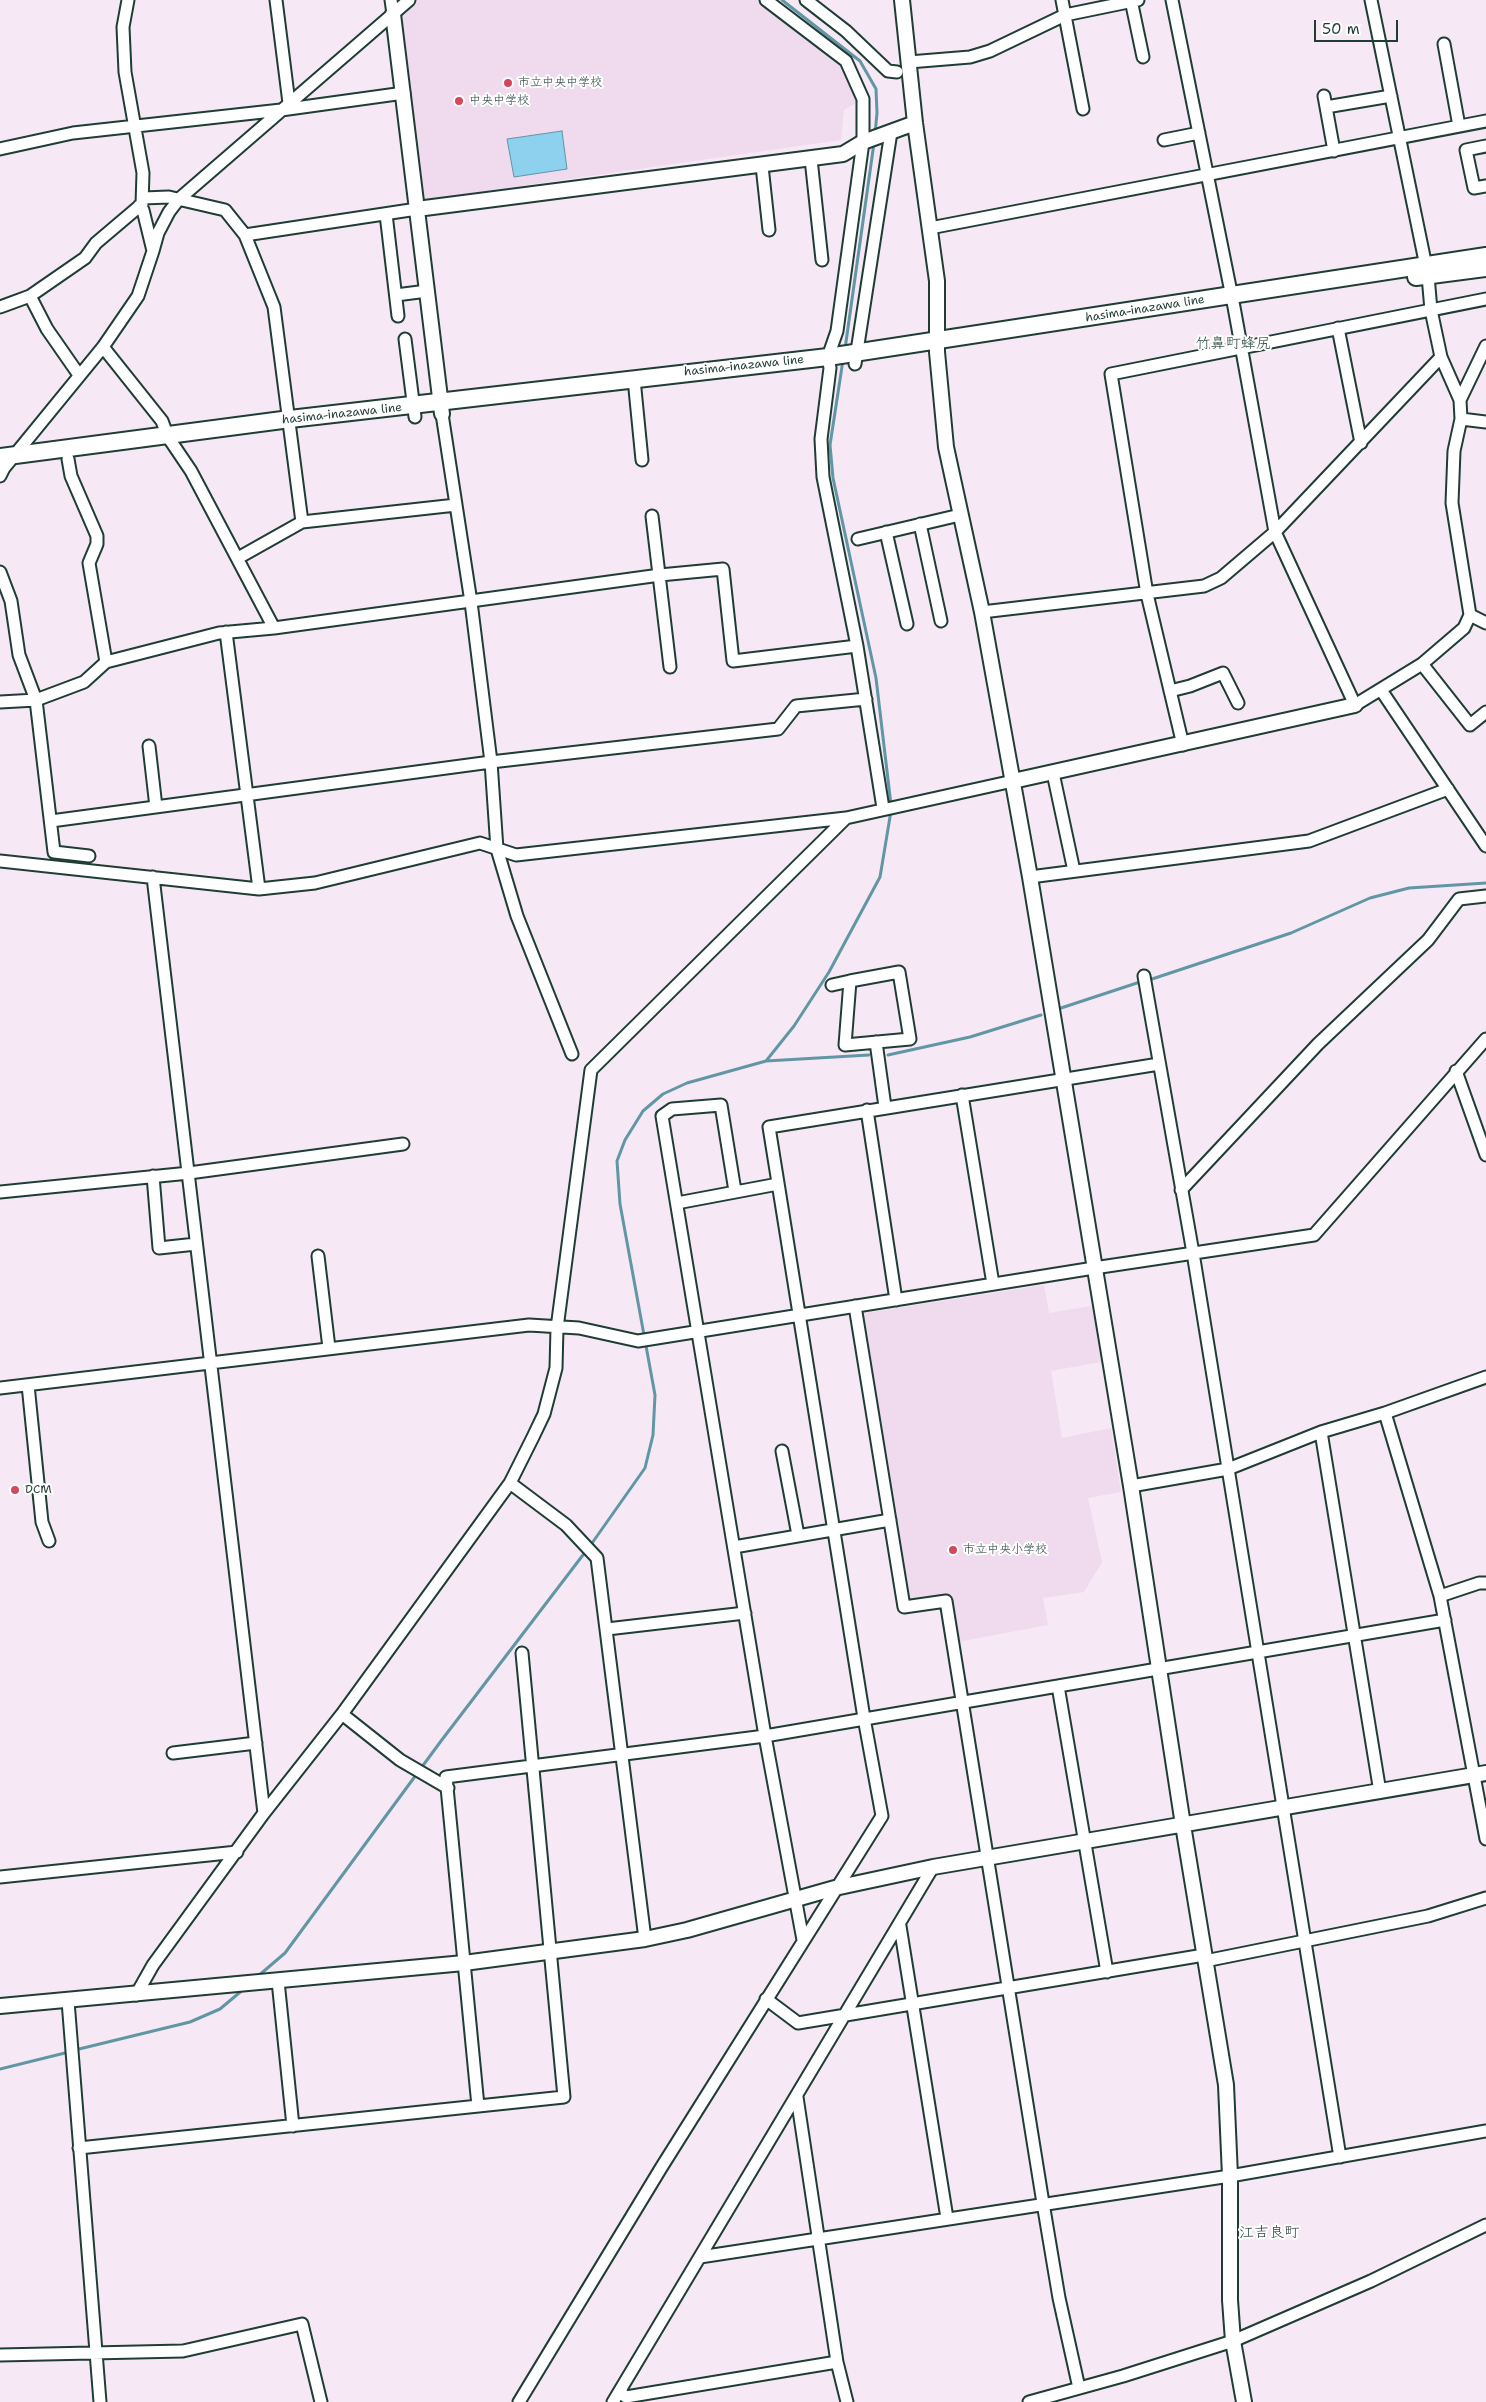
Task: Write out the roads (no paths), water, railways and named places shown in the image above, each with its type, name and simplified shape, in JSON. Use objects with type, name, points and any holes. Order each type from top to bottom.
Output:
[{"type":"main road","name":"hasima-inazawa line","points":[[4,465],[170,440],[843,360],[1427,270],[1486,256]]},
{"type":"main road","name":"hasima-inazawa line","points":[[1427,270],[1486,268]]},
{"type":"main road","name":"hasima-inazawa line","points":[[4,465],[68,459],[170,440]]},
{"type":"street","points":[[128,0],[123,27],[125,72],[143,173],[142,210],[153,251]]},
{"type":"street","points":[[276,0],[285,106]]},
{"type":"street","points":[[4,465],[103,348],[138,296],[158,233],[169,212],[179,199],[285,106],[392,7],[409,0]]},
{"type":"street","points":[[766,0],[846,61],[863,99],[876,137],[843,360],[821,439],[822,477],[888,807]]},
{"type":"street","points":[[806,0],[846,31],[888,71],[897,72]]},
{"type":"street","points":[[902,0],[915,123],[937,281],[937,346],[946,448],[982,612],[1030,877],[1131,1486],[1183,1825],[1226,2085],[1230,2176],[1229,2240],[1233,2341],[1244,2402]]},
{"type":"street","points":[[1062,0],[1083,109]]},
{"type":"street","points":[[909,62],[970,57],[990,51],[1065,15],[1133,0],[1143,57]]},
{"type":"street","points":[[1172,0],[1233,301],[1240,348],[1275,532],[1354,705]]},
{"type":"street","points":[[0,861],[259,889],[315,883],[480,843],[516,855],[846,818],[888,807],[1183,745],[1354,705],[1381,690],[1422,664],[1464,628],[1470,614],[1452,504],[1454,451],[1461,419],[1460,400],[1441,357],[1431,310],[1427,270],[1371,0]]},
{"type":"street","points":[[392,7],[442,408],[471,602],[491,762],[498,850],[517,916],[572,1054]]},
{"type":"street","points":[[1444,44],[1459,126]]},
{"type":"street","points":[[0,148],[73,133],[404,93]]},
{"type":"street","points":[[1334,151],[1325,102],[1390,96]]},
{"type":"street","points":[[930,228],[1486,121]]},
{"type":"street","points":[[245,235],[417,209],[762,166],[843,154],[876,137],[915,123]]},
{"type":"street","points":[[1164,140],[1199,133]]},
{"type":"street","points":[[843,360],[837,331],[876,137]]},
{"type":"street","points":[[1486,146],[1466,150],[1474,188],[1486,186]]},
{"type":"street","points":[[811,159],[822,260]]},
{"type":"street","points":[[762,166],[769,230]]},
{"type":"street","points":[[0,307],[30,296],[85,258],[96,243],[115,230],[141,202],[179,199],[226,210],[245,235],[274,307],[302,522]]},
{"type":"street","points":[[386,214],[398,316]]},
{"type":"street","points":[[396,295],[427,290]]},
{"type":"street","points":[[30,296],[47,329],[79,375]]},
{"type":"street","points":[[1183,745],[1147,594],[1111,374],[1486,299]]},
{"type":"street","points":[[1338,328],[1361,443]]},
{"type":"street","points":[[405,339],[414,411]]},
{"type":"street","points":[[1460,400],[1486,346]]},
{"type":"street","points":[[103,348],[162,421],[170,440],[191,471],[274,628]]},
{"type":"street","points":[[982,612],[1204,586],[1221,578],[1275,532],[1441,357]]},
{"type":"street","points":[[634,385],[642,460]]},
{"type":"street","points":[[1461,419],[1486,422]]},
{"type":"street","points":[[68,459],[70,476],[97,536],[97,544],[89,564],[106,662]]},
{"type":"street","points":[[238,558],[302,522],[456,505]]},
{"type":"street","points":[[858,539],[960,515]]},
{"type":"street","points":[[652,516],[670,667]]},
{"type":"street","points":[[920,524],[941,621]]},
{"type":"street","points":[[886,532],[907,624]]},
{"type":"street","points":[[0,702],[36,700],[84,682],[106,662],[226,632],[274,628],[660,575],[723,569],[733,661],[857,646]]},
{"type":"street","points":[[0,572],[11,601],[19,655],[36,700],[54,852],[89,856]]},
{"type":"street","points":[[1470,614],[1486,623]]},
{"type":"street","points":[[226,632],[259,889]]},
{"type":"street","points":[[1422,664],[1470,725],[1486,712]]},
{"type":"street","points":[[1170,691],[1190,686],[1223,672],[1238,703]]},
{"type":"street","points":[[1381,690],[1486,846]]},
{"type":"street","points":[[51,821],[491,762],[778,729],[796,706],[866,699]]},
{"type":"street","points":[[149,746],[156,808]]},
{"type":"street","points":[[1053,773],[1074,872]]},
{"type":"street","points":[[1030,877],[1309,841],[1448,789]]},
{"type":"street","points":[[136,1995],[153,1965],[264,1813],[342,1714],[510,1483],[544,1414],[556,1368],[557,1328],[591,1070],[846,818]]},
{"type":"street","points":[[153,877],[264,1813]]},
{"type":"street","points":[[1182,1190],[1318,1044],[1428,940],[1459,899],[1486,896]]},
{"type":"street","points":[[832,985],[850,981],[899,972],[910,1039],[845,1045],[850,981]]},
{"type":"street","points":[[1144,976],[1193,1253],[1340,2157]]},
{"type":"street","points":[[0,1388],[529,1325],[578,1328],[638,1341],[698,1330],[1314,1235],[1486,1039]]},
{"type":"street","points":[[876,1042],[885,1107]]},
{"type":"street","points":[[520,2402],[558,2335],[835,1888],[882,1816],[833,1529],[769,1127],[1159,1064]]},
{"type":"street","points":[[1456,1071],[1486,1156]]},
{"type":"street","points":[[962,1095],[993,1284]]},
{"type":"street","points":[[735,1191],[721,1105],[672,1109],[662,1116],[765,1736],[803,1940]]},
{"type":"street","points":[[867,1110],[896,1300]]},
{"type":"street","points":[[0,1192],[189,1173],[403,1144]]},
{"type":"street","points":[[153,1176],[159,1248],[196,1244]]},
{"type":"street","points":[[677,1203],[778,1184]]},
{"type":"street","points":[[318,1256],[329,1348]]},
{"type":"street","points":[[854,1306],[904,1607],[946,1601],[1059,2298],[1079,2388]]},
{"type":"street","points":[[1131,1486],[1228,1468],[1321,1432],[1384,1413],[1486,1376]]},
{"type":"street","points":[[28,1385],[42,1522],[49,1541]]},
{"type":"street","points":[[1384,1413],[1440,1596],[1480,1774],[1486,1839]]},
{"type":"street","points":[[1321,1432],[1380,1792]]},
{"type":"street","points":[[782,1451],[798,1536]]},
{"type":"street","points":[[510,1483],[566,1525],[597,1558],[645,1939]]},
{"type":"street","points":[[734,1546],[890,1520]]},
{"type":"street","points":[[1440,1596],[1479,1583],[1486,1584]]},
{"type":"street","points":[[606,1629],[745,1613]]},
{"type":"street","points":[[478,2106],[446,1776],[765,1736],[1445,1620]]},
{"type":"street","points":[[79,2148],[564,2097],[531,1765],[522,1653]]},
{"type":"street","points":[[1058,1686],[1107,1972]]},
{"type":"street","points":[[342,1714],[400,1760],[432,1781],[448,1788]]},
{"type":"street","points":[[173,1753],[256,1743]]},
{"type":"street","points":[[0,2006],[136,1995],[464,1963],[645,1939],[687,1930],[835,1888],[933,1867],[1480,1774]]},
{"type":"street","points":[[0,1877],[237,1852]]},
{"type":"street","points":[[624,2397],[700,2257],[900,1926],[933,1867]]},
{"type":"street","points":[[766,1999],[798,2023],[1107,1972],[1304,1942],[1428,1916],[1486,1898]]},
{"type":"street","points":[[900,1926],[947,2218]]},
{"type":"street","points":[[277,1981],[293,2126]]},
{"type":"street","points":[[68,2001],[100,2402]]},
{"type":"street","points":[[797,2097],[837,2362],[846,2402]]},
{"type":"street","points":[[700,2257],[1043,2203],[1230,2176],[1486,2131]]},
{"type":"street","points":[[1029,2402],[1233,2341],[1371,2281],[1486,2225]]},
{"type":"street","points":[[0,2355],[183,2351],[302,2324],[322,2402]]},
{"type":"street","points":[[613,2402],[624,2397],[837,2362]]},
{"type":"water","points":[[562,131],[567,169],[514,177],[507,139]]},
{"type":"waterway","points":[[782,0],[860,61],[876,89],[877,113],[875,134]]},
{"type":"waterway","points":[[845,349],[874,143]]},
{"type":"waterway","points":[[843,360],[830,445],[833,478],[876,678],[891,805]]},
{"type":"waterway","points":[[766,1061],[794,1026],[829,972],[880,877],[891,811]]},
{"type":"waterway","points":[[1152,979],[1291,933],[1370,898],[1409,888],[1486,883]]},
{"type":"waterway","points":[[1061,1008],[1140,982]]},
{"type":"waterway","points":[[888,1055],[970,1037],[1041,1015]]},
{"type":"waterway","points":[[590,1546],[645,1468],[653,1435],[655,1395],[620,1204],[617,1161],[625,1140],[643,1111],[663,1094],[687,1083],[766,1061],[869,1055]]},
{"type":"waterway","points":[[257,1977],[285,1953],[441,1741],[586,1551]]},
{"type":"waterway","points":[[75,2050],[190,2022],[220,2009],[245,1988]]},
{"type":"waterway","points":[[0,2069],[69,2052]]},
{"type":"place","name":"市立中央中学校","points":[[508,83]]},
{"type":"place","name":"中央中学校","points":[[459,101]]},
{"type":"place","name":"DCM","points":[[15,1490]]},
{"type":"place","name":"市立中央小学校","points":[[953,1550]]},
{"type":"district","name":"竹鼻町蜂尻","points":[[1233,344]]},
{"type":"district","name":"江吉良町","points":[[1269,2233]]}]
